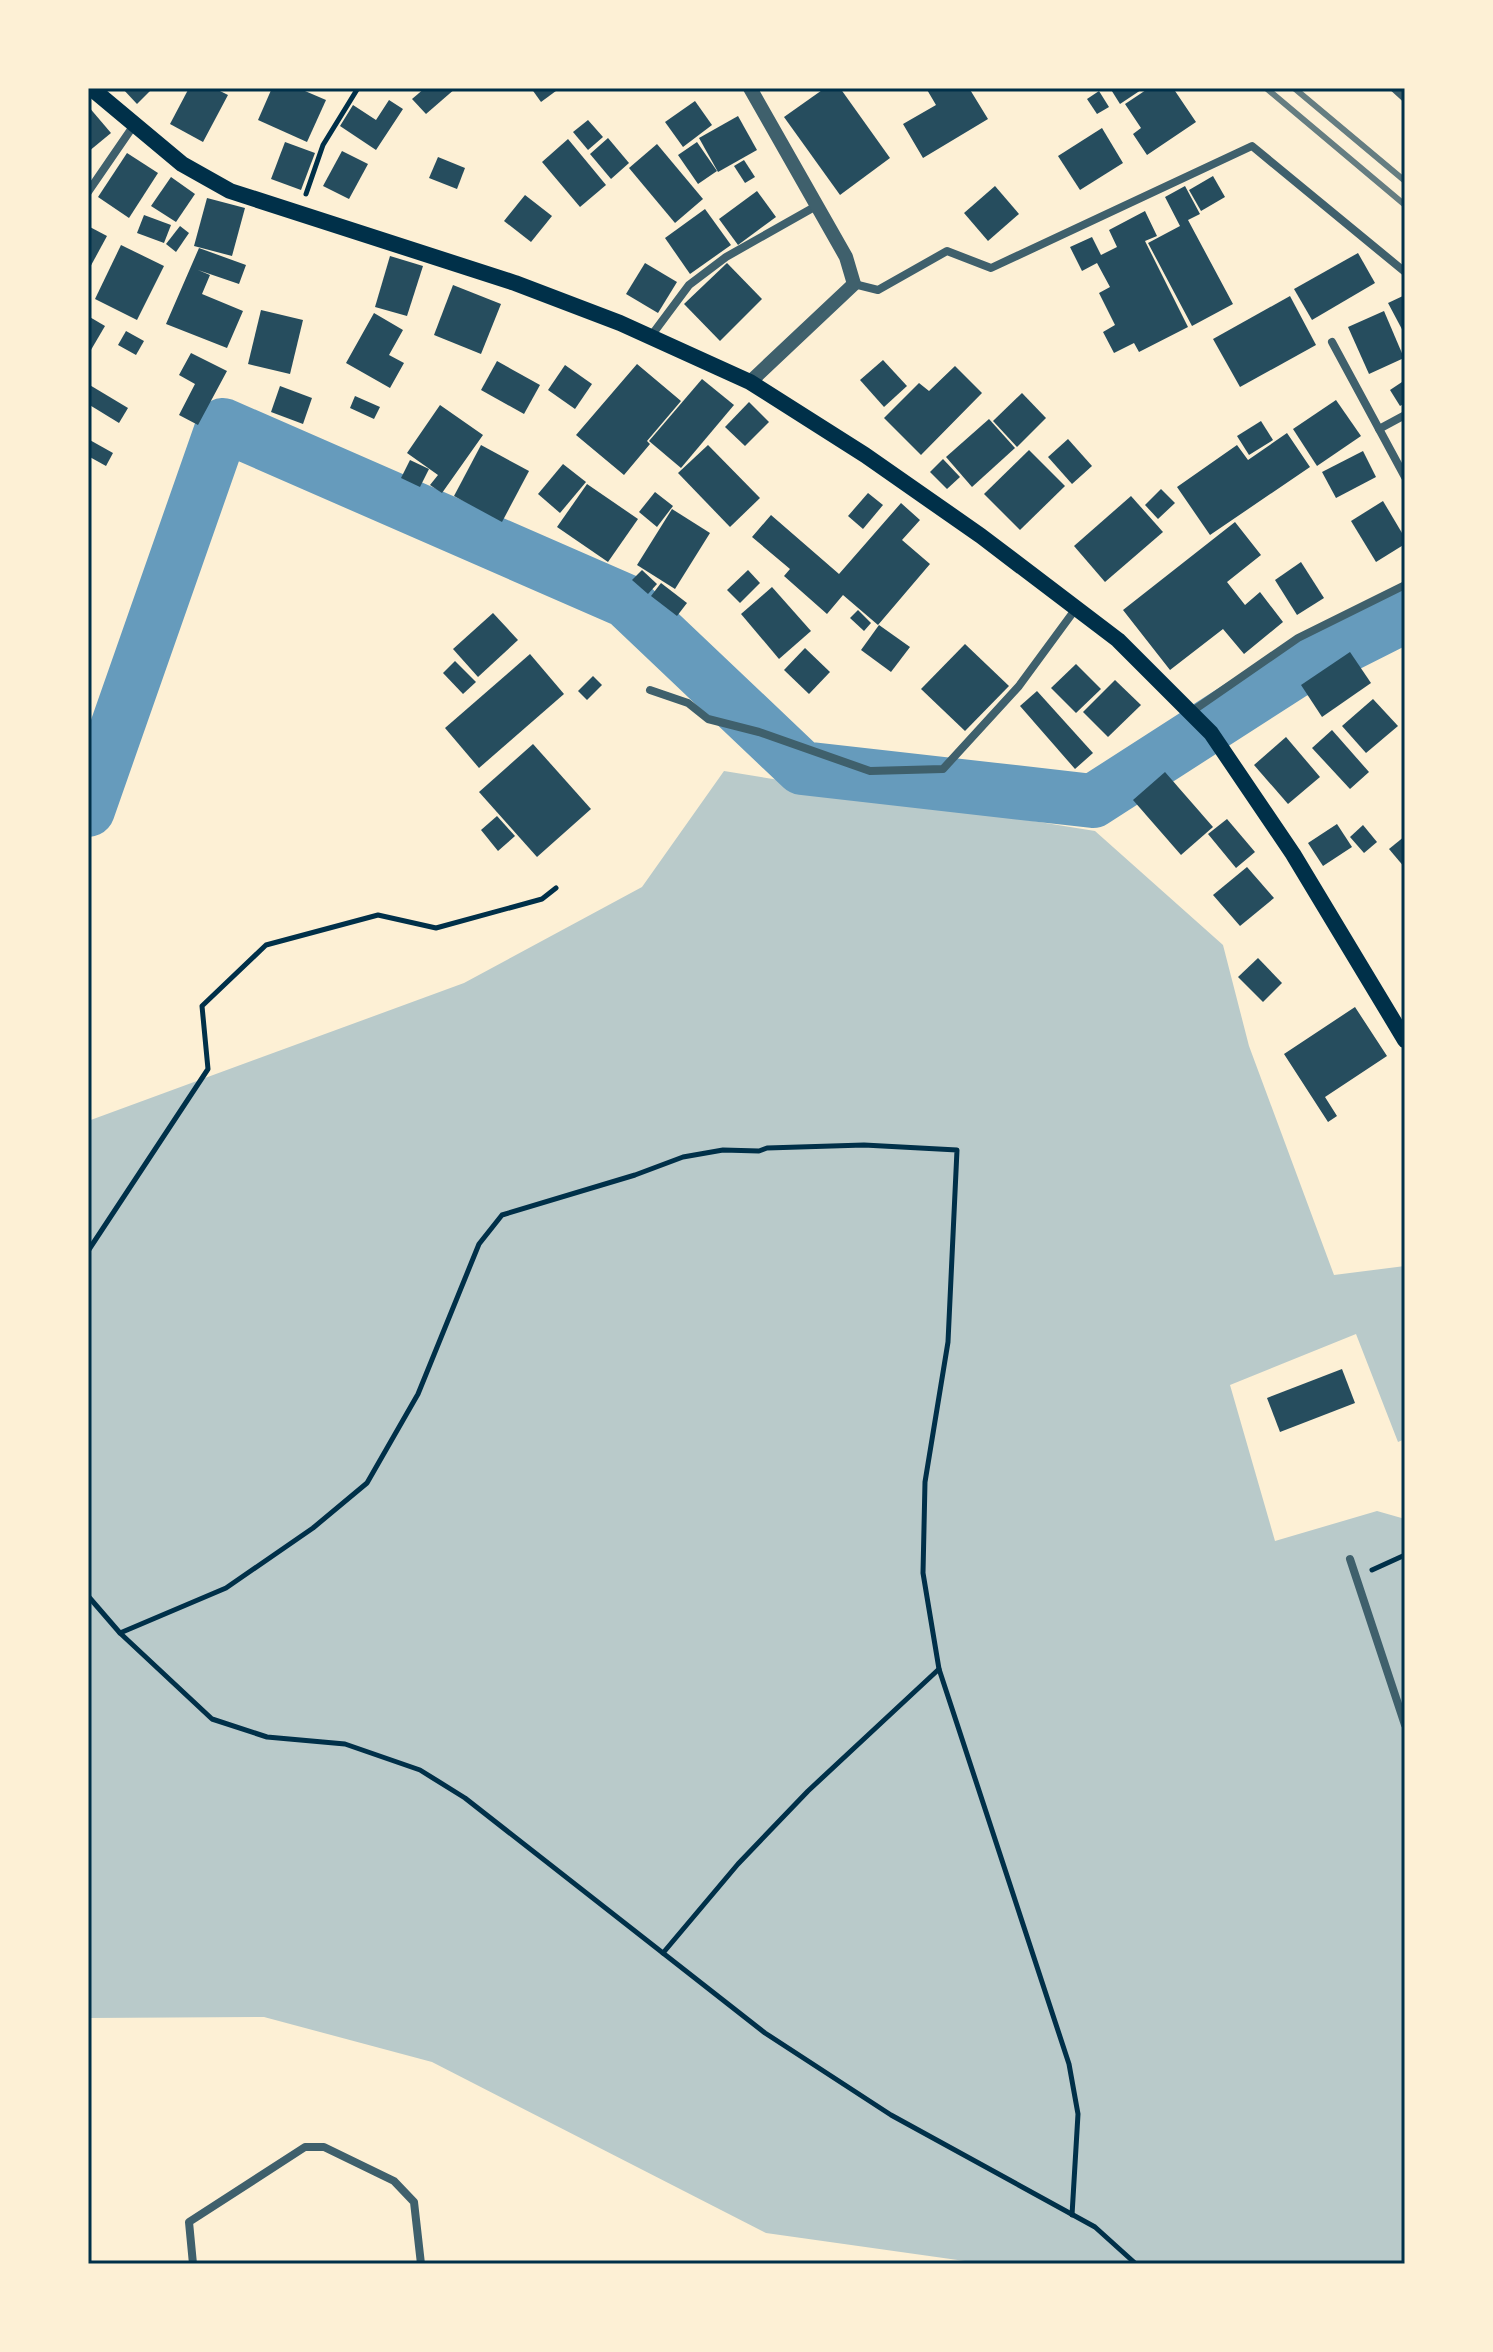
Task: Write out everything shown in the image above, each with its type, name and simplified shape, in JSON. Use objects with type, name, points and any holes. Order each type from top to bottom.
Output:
[{"type":"main road","points":[[91,88],[182,164],[230,191],[515,283],[650,336],[750,382],[865,455],[1077,606],[1118,640],[1211,733],[1293,854],[1405,1040]]},
{"type":"street","points":[[750,88],[846,257],[854,284]]},
{"type":"street","points":[[1394,88],[1405,98]]},
{"type":"street","points":[[88,192],[134,125]]},
{"type":"street","points":[[854,284],[878,290],[947,251],[991,268],[1252,146],[1405,272]]},
{"type":"street","points":[[650,336],[689,285],[726,257],[818,205]]},
{"type":"street","points":[[750,382],[854,284]]},
{"type":"street","points":[[1332,342],[1405,477]]},
{"type":"street","points":[[1379,429],[1405,415]]},
{"type":"street","points":[[1194,715],[1298,638],[1405,585]]},
{"type":"street","points":[[650,690],[688,703],[708,719],[759,732],[870,771],[943,769],[1019,686],[1077,606]]},
{"type":"street","points":[[1350,1559],[1405,1725]]},
{"type":"street","points":[[193,2264],[189,2222],[305,2147],[324,2147],[394,2181],[414,2202],[421,2264]]},
{"type":"path","points":[[299,213],[323,145],[358,88]]},
{"type":"path","points":[[88,1251],[208,1069],[202,1006],[266,945],[378,915],[436,928],[542,899],[556,888]]},
{"type":"path","points":[[120,1633],[226,1588],[313,1528],[367,1483],[418,1394],[479,1244],[502,1215],[635,1175],[683,1157],[723,1150],[864,1145],[957,1150],[948,1342],[925,1482],[923,1573],[939,1669],[1069,2064],[1078,2114],[1072,2215]]},
{"type":"path","points":[[1357,1577],[1405,1555]]},
{"type":"path","points":[[88,1596],[120,1633],[212,1719],[267,1737],[345,1744],[420,1770],[465,1798],[765,2033],[891,2115],[1095,2227],[1136,2264]]},
{"type":"path","points":[[663,1953],[738,1864],[808,1791],[939,1669]]},
{"type":"shaded area","points":[[724,771],[1095,831],[1223,945],[1249,1046],[1334,1275],[1405,1266],[1405,1439],[1398,1442],[1356,1334],[1230,1385],[1275,1541],[1377,1511],[1405,1519],[1405,2264],[986,2264],[766,2233],[432,2062],[264,2017],[88,2018],[88,1121],[464,983],[642,887]]},
{"type":"building","points":[[122,88],[153,88],[137,104]]},
{"type":"building","points":[[189,88],[214,88],[228,95],[203,142],[170,124]]},
{"type":"building","points":[[272,88],[298,88],[326,100],[307,142],[258,120]]},
{"type":"building","points":[[425,88],[456,88],[426,114],[412,99]]},
{"type":"building","points":[[531,88],[560,88],[541,102]]},
{"type":"building","points":[[825,88],[840,88],[890,158],[840,195],[784,117]]},
{"type":"building","points":[[926,88],[969,88],[988,119],[923,158],[903,124],[936,105]]},
{"type":"building","points":[[1110,88],[1144,88],[1120,104]]},
{"type":"building","points":[[1149,88],[1173,88],[1196,122],[1147,155],[1133,134],[1141,128],[1125,104]]},
{"type":"building","points":[[1099,91],[1109,107],[1097,114],[1087,99]]},
{"type":"building","points":[[389,100],[403,109],[376,150],[340,126],[353,105],[376,120]]},
{"type":"building","points":[[695,101],[712,125],[683,147],[665,122]]},
{"type":"building","points":[[88,106],[111,133],[88,152]]},
{"type":"building","points":[[738,116],[757,150],[718,172],[699,138]]},
{"type":"building","points":[[588,120],[603,137],[588,150],[573,132]]},
{"type":"building","points":[[1102,128],[1123,163],[1080,190],[1058,156]]},
{"type":"building","points":[[608,138],[629,163],[611,179],[590,154]]},
{"type":"building","points":[[568,139],[606,185],[580,207],[542,162]]},
{"type":"building","points":[[285,142],[315,153],[301,190],[271,179]]},
{"type":"building","points":[[697,142],[717,171],[698,184],[678,155]]},
{"type":"building","points":[[657,144],[703,199],[675,223],[629,168]]},
{"type":"building","points":[[342,151],[368,164],[349,199],[323,186]]},
{"type":"building","points":[[127,153],[158,173],[129,218],[98,197]]},
{"type":"building","points":[[438,157],[465,168],[457,189],[429,178]]},
{"type":"building","points":[[744,160],[755,177],[745,183],[734,166]]},
{"type":"building","points":[[1213,176],[1225,197],[1201,211],[1189,190]]},
{"type":"building","points":[[171,177],[195,194],[176,222],[151,206]]},
{"type":"building","points":[[995,186],[1019,214],[988,241],[964,213]]},
{"type":"building","points":[[1185,186],[1200,214],[1188,220],[1233,304],[1192,326],[1148,243],[1180,226],[1165,197]]},
{"type":"building","points":[[757,191],[776,217],[738,245],[719,219]]},
{"type":"building","points":[[525,195],[552,216],[531,242],[504,221]]},
{"type":"building","points":[[207,198],[245,208],[232,256],[194,246]]},
{"type":"building","points":[[705,209],[731,245],[690,274],[665,238]]},
{"type":"building","points":[[1145,211],[1157,236],[1145,241],[1188,327],[1139,352],[1134,343],[1114,353],[1103,332],[1115,325],[1099,293],[1110,287],[1097,263],[1082,271],[1070,247],[1092,237],[1101,255],[1117,247],[1109,230]]},
{"type":"building","points":[[144,215],[171,225],[164,243],[137,233]]},
{"type":"building","points":[[88,226],[107,236],[88,271]]},
{"type":"building","points":[[180,226],[189,233],[176,252],[166,244]]},
{"type":"building","points":[[121,245],[164,266],[137,320],[95,299]]},
{"type":"building","points":[[199,248],[246,265],[239,284],[198,270],[210,275],[202,294],[243,311],[227,348],[166,324]]},
{"type":"building","points":[[1358,253],[1375,283],[1312,320],[1294,289]]},
{"type":"building","points":[[390,256],[423,266],[407,316],[375,307]]},
{"type":"building","points":[[645,263],[677,282],[658,313],[626,294]]},
{"type":"building","points":[[727,263],[762,299],[720,341],[684,304]]},
{"type":"building","points":[[453,285],[501,304],[481,354],[434,335]]},
{"type":"building","points":[[1405,295],[1405,335],[1388,303]]},
{"type":"building","points":[[1290,296],[1316,345],[1240,387],[1213,339]]},
{"type":"building","points":[[261,310],[303,320],[290,374],[248,364]]},
{"type":"building","points":[[1384,311],[1404,358],[1369,374],[1348,327]]},
{"type":"building","points":[[374,313],[403,330],[389,355],[404,363],[390,388],[346,363]]},
{"type":"building","points":[[88,316],[105,326],[88,355]]},
{"type":"building","points":[[126,331],[144,341],[136,355],[118,345]]},
{"type":"building","points":[[191,353],[227,371],[198,425],[179,415],[195,384],[179,375]]},
{"type":"building","points":[[883,360],[907,386],[884,407],[860,380]]},
{"type":"building","points":[[497,361],[540,385],[524,414],[481,390]]},
{"type":"building","points":[[637,364],[681,401],[647,441],[650,444],[624,475],[576,435]]},
{"type":"building","points":[[565,365],[592,384],[575,409],[548,390]]},
{"type":"building","points":[[955,366],[982,393],[921,455],[884,418],[919,383],[929,391]]},
{"type":"building","points":[[702,379],[734,405],[681,468],[649,441]]},
{"type":"building","points":[[1405,380],[1405,403],[1400,406],[1390,390]]},
{"type":"building","points":[[88,384],[128,408],[119,423],[88,404]]},
{"type":"building","points":[[280,386],[312,398],[303,424],[271,412]]},
{"type":"building","points":[[1022,393],[1046,418],[1017,447],[993,421]]},
{"type":"building","points":[[355,396],[380,407],[374,419],[350,408]]},
{"type":"building","points":[[1336,400],[1361,436],[1317,466],[1293,429]]},
{"type":"building","points":[[749,402],[769,422],[745,446],[725,427]]},
{"type":"building","points":[[440,405],[483,435],[442,493],[430,485],[438,475],[407,453]]},
{"type":"building","points":[[989,419],[1015,448],[972,487],[946,457]]},
{"type":"building","points":[[1261,421],[1273,440],[1249,455],[1237,436]]},
{"type":"building","points":[[1287,433],[1310,467],[1210,535],[1177,487],[1237,445],[1248,460]]},
{"type":"building","points":[[88,439],[113,453],[106,466],[88,456]]},
{"type":"building","points":[[1068,439],[1092,466],[1072,484],[1048,457]]},
{"type":"building","points":[[481,445],[529,471],[502,522],[454,496]]},
{"type":"building","points":[[708,445],[760,498],[730,527],[678,473]]},
{"type":"building","points":[[1029,450],[1065,486],[1020,530],[984,494]]},
{"type":"building","points":[[1363,451],[1376,477],[1336,498],[1322,472]]},
{"type":"building","points":[[943,459],[960,477],[947,489],[930,472]]},
{"type":"building","points":[[410,460],[429,469],[420,487],[401,478]]},
{"type":"building","points":[[563,464],[586,482],[560,513],[538,494]]},
{"type":"building","points":[[587,484],[638,519],[608,562],[557,527]]},
{"type":"building","points":[[1161,489],[1175,503],[1158,519],[1145,505]]},
{"type":"building","points":[[655,492],[673,506],[657,527],[639,512]]},
{"type":"building","points":[[868,493],[883,505],[863,529],[848,516]]},
{"type":"building","points":[[1131,496],[1163,532],[1105,582],[1074,546]]},
{"type":"building","points":[[1383,501],[1405,538],[1405,544],[1376,562],[1351,521]]},
{"type":"building","points":[[901,503],[920,520],[902,540],[930,564],[878,625],[843,595],[827,614],[784,576],[790,569],[752,537],[771,515],[839,574]]},
{"type":"building","points":[[672,509],[710,533],[675,589],[637,565]]},
{"type":"building","points":[[1235,522],[1261,555],[1227,582],[1245,605],[1260,592],[1283,622],[1244,654],[1223,629],[1170,670],[1123,610]]},
{"type":"building","points":[[1301,562],[1324,598],[1297,615],[1275,580]]},
{"type":"building","points":[[642,570],[657,584],[648,594],[632,580]]},
{"type":"building","points":[[748,570],[760,583],[740,603],[727,590]]},
{"type":"building","points":[[661,583],[687,603],[677,616],[651,596]]},
{"type":"building","points":[[772,587],[811,631],[779,659],[741,614]]},
{"type":"building","points":[[858,610],[871,623],[864,631],[850,618]]},
{"type":"building","points":[[493,613],[518,640],[478,677],[453,649]]},
{"type":"building","points":[[879,625],[910,647],[891,672],[861,650]]},
{"type":"building","points":[[965,644],[1009,686],[965,731],[921,689]]},
{"type":"building","points":[[805,648],[830,672],[809,694],[784,670]]},
{"type":"building","points":[[1350,652],[1371,683],[1322,717],[1301,685]]},
{"type":"building","points":[[530,654],[564,694],[479,768],[445,728]]},
{"type":"building","points":[[455,661],[476,682],[463,694],[443,673]]},
{"type":"building","points":[[1076,664],[1101,689],[1076,713],[1051,688]]},
{"type":"building","points":[[593,676],[602,685],[587,700],[578,691]]},
{"type":"building","points":[[1115,680],[1141,705],[1108,737],[1083,712]]},
{"type":"building","points":[[1037,691],[1093,753],[1075,769],[1020,706]]},
{"type":"building","points":[[1373,699],[1398,726],[1366,753],[1342,726]]},
{"type":"building","points":[[1332,730],[1369,772],[1350,789],[1312,748]]},
{"type":"building","points":[[1286,737],[1320,777],[1288,804],[1254,765]]},
{"type":"building","points":[[533,744],[591,809],[537,857],[479,792]]},
{"type":"building","points":[[1165,772],[1213,827],[1181,855],[1133,800]]},
{"type":"building","points":[[497,816],[515,836],[498,851],[481,830]]},
{"type":"building","points":[[1227,819],[1255,852],[1236,868],[1208,834]]},
{"type":"building","points":[[1337,824],[1352,847],[1323,866],[1308,843]]},
{"type":"building","points":[[1363,825],[1377,842],[1364,853],[1350,837]]},
{"type":"building","points":[[1405,836],[1405,868],[1389,849]]},
{"type":"building","points":[[1247,867],[1274,898],[1240,926],[1213,895]]},
{"type":"building","points":[[1258,958],[1282,983],[1263,1002],[1238,977]]},
{"type":"building","points":[[1355,1007],[1387,1056],[1325,1097],[1337,1116],[1328,1122],[1284,1054]]},
{"type":"building","points":[[1342,1369],[1355,1403],[1280,1432],[1267,1398]]},
{"type":"waterway","points":[[88,810],[223,425],[626,601],[802,768],[1093,801],[1292,673],[1405,616]]},
{"type":"railway","points":[[1266,88],[1405,205]]},
{"type":"railway","points":[[1294,88],[1405,181]]}]
